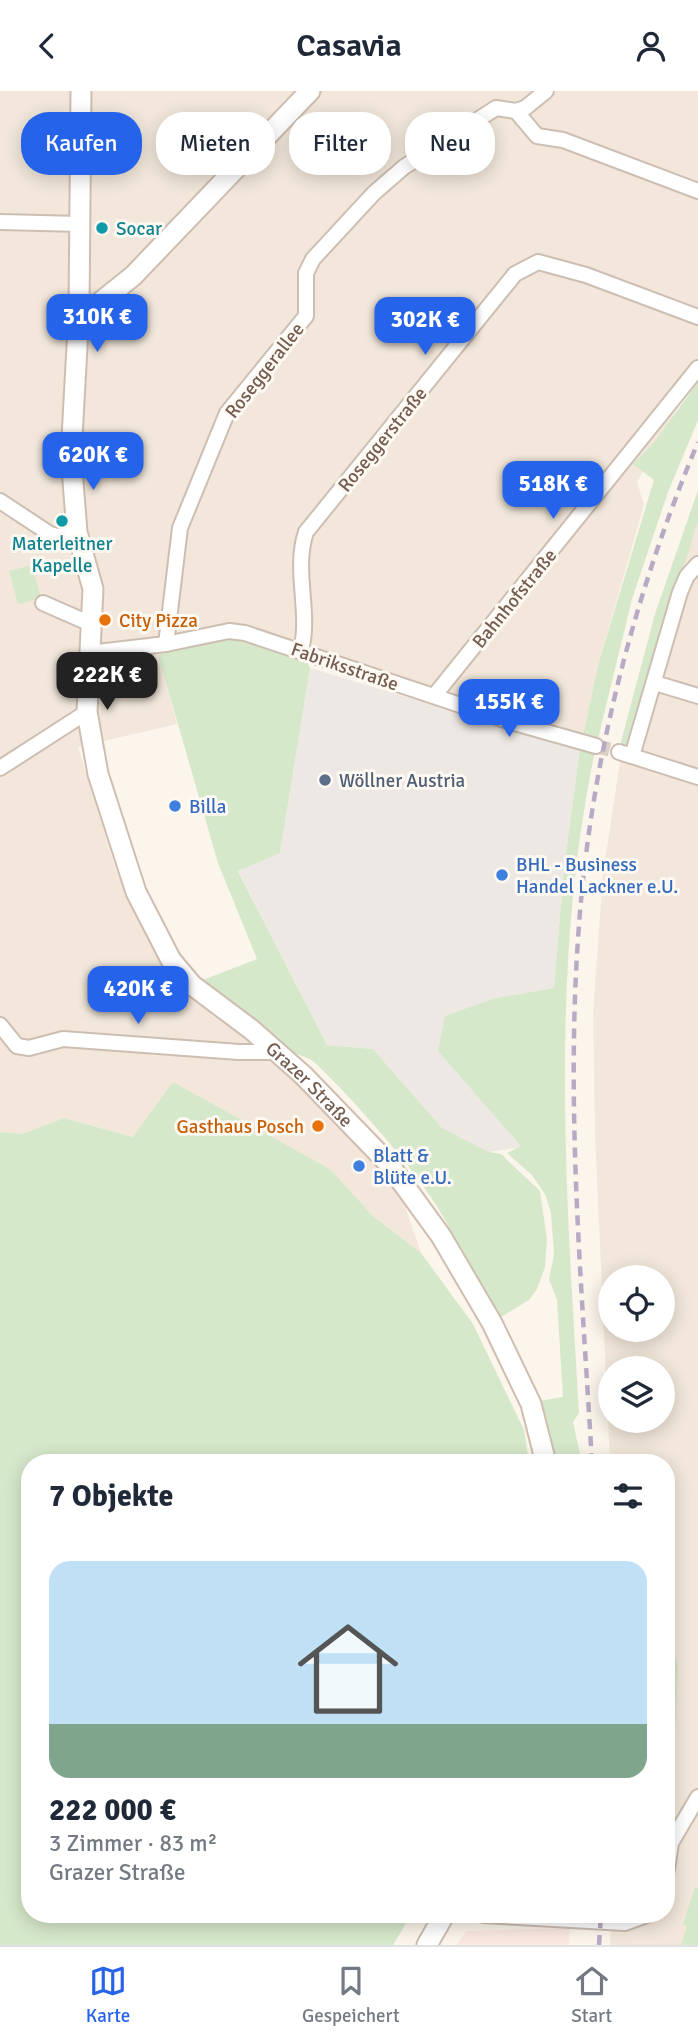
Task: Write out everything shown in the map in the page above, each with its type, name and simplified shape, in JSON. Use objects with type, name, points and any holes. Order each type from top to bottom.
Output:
[{"type":"main road","name":"Grazer Straße","points":[[82,91],[79,310],[71,456],[77,532],[93,589],[87,712],[91,745],[136,892],[171,960],[192,985],[274,1048],[388,1163],[441,1236],[492,1323],[531,1404],[544,1454]]},
{"type":"main road","points":[[79,310],[98,304],[133,276],[310,91]]},
{"type":"main road","points":[[427,1945],[439,1923]]},
{"type":"street","name":"Roseggerallee","points":[[166,643],[180,528],[227,413],[306,316],[306,273],[313,259],[374,193],[404,167],[496,108],[516,111],[525,108],[546,91]]},
{"type":"street","points":[[516,111],[537,136],[563,140],[698,191]]},
{"type":"street","points":[[0,222],[81,224]]},
{"type":"street","name":"Roseggerstraße","points":[[302,650],[305,635],[301,547],[306,532],[515,274],[538,262],[586,275],[698,317]]},
{"type":"street","name":"Bahnhofstraße","points":[[434,696],[698,368]]},
{"type":"street","points":[[0,501],[50,534],[57,536],[77,532]]},
{"type":"street","points":[[698,564],[683,584],[655,683],[626,754],[698,777]]},
{"type":"street","points":[[43,603],[91,624]]},
{"type":"street","name":"Fabriksstraße","points":[[89,653],[229,631],[302,650],[434,696],[596,746]]},
{"type":"street","points":[[655,683],[698,697]]},
{"type":"street","points":[[0,768],[87,712]]},
{"type":"street","points":[[0,1025],[17,1046],[29,1048],[63,1039],[239,1052],[268,1052],[274,1048]]},
{"type":"street","points":[[675,1836],[698,1797]]},
{"type":"shaded area","points":[[0,91],[698,91],[698,370],[637,482],[644,505],[598,665],[583,737],[410,681],[306,660],[159,655],[177,724],[78,747],[116,870],[175,984],[269,1052],[399,1189],[421,1253],[373,1216],[330,1169],[173,1083],[133,1137],[64,1118],[22,1134],[0,1132]]},
{"type":"shaded area","points":[[698,521],[698,1945],[610,1945],[611,1923],[675,1923],[675,1736],[678,1667],[675,1655],[675,1454],[610,1454],[609,1433],[675,1433],[675,1356],[605,1356],[604,1342],[675,1342],[675,1265],[601,1265],[593,1013],[603,874],[619,768],[640,677]]},
{"type":"shaded area","points":[[310,668],[580,749],[564,867],[554,988],[496,998],[521,1147],[489,1152],[442,1128],[373,1049],[327,1045],[238,870],[280,853]]},
{"type":"shaded area","points":[[570,1928],[569,1945],[457,1945],[466,1931]]},
{"type":"green space","points":[[698,382],[698,420],[668,492],[632,599],[597,743],[583,736],[598,665],[654,480],[633,464],[653,444]]},
{"type":"green space","points":[[698,490],[698,521],[627,748],[619,749],[655,614]]},
{"type":"green space","points":[[32,565],[41,598],[18,604],[9,571]]},
{"type":"green space","points":[[230,635],[306,660],[310,668],[280,853],[238,871],[327,1045],[373,1049],[442,1128],[489,1152],[501,1154],[540,1191],[547,1240],[545,1267],[537,1289],[529,1300],[501,1317],[456,1247],[450,1228],[436,1205],[395,1150],[350,1098],[314,1062],[293,1053],[279,1043],[203,980],[257,959],[218,863],[158,655]]},
{"type":"green space","points":[[580,749],[595,751],[571,915],[566,998],[566,1164],[579,1413],[573,1422],[580,1454],[553,1454],[539,1401],[563,1397],[557,1300],[549,1279],[554,1254],[551,1213],[545,1194],[532,1175],[507,1153],[521,1146],[438,1051],[445,1016],[496,998],[554,988],[564,867]]},
{"type":"green space","points":[[173,1082],[330,1169],[373,1216],[421,1253],[473,1324],[524,1430],[528,1454],[21,1454],[21,1923],[406,1923],[393,1945],[0,1945],[0,1132],[22,1134],[64,1118],[133,1137]]},
{"type":"green space","points":[[675,1655],[678,1667],[675,1736]]},
{"type":"green space","points":[[695,1887],[698,1888],[698,1945],[681,1945],[687,1926],[683,1924]]},
{"type":"tunnel","points":[[596,746],[619,752]]},
{"type":"railway","points":[[591,1454],[580,1267],[574,1070],[578,939],[584,875],[592,811],[617,686],[653,562],[698,442]]},
{"type":"railway","points":[[599,1945],[600,1923]]},
{"type":"place","name":"Socar","points":[[102,228]]},
{"type":"place","name":"Materleitner Kapelle","points":[[62,521]]},
{"type":"place","name":"City Pizza","points":[[105,620]]},
{"type":"place","name":"Wöllner Austria","points":[[325,780]]},
{"type":"place","name":"Billa","points":[[175,806]]},
{"type":"place","name":"BHL - Business Handel Lackner e.U.","points":[[502,875]]},
{"type":"place","name":"Gasthaus Posch","points":[[318,1126]]},
{"type":"place","name":"Blatt & Blüte e.U.","points":[[359,1166]]}]
